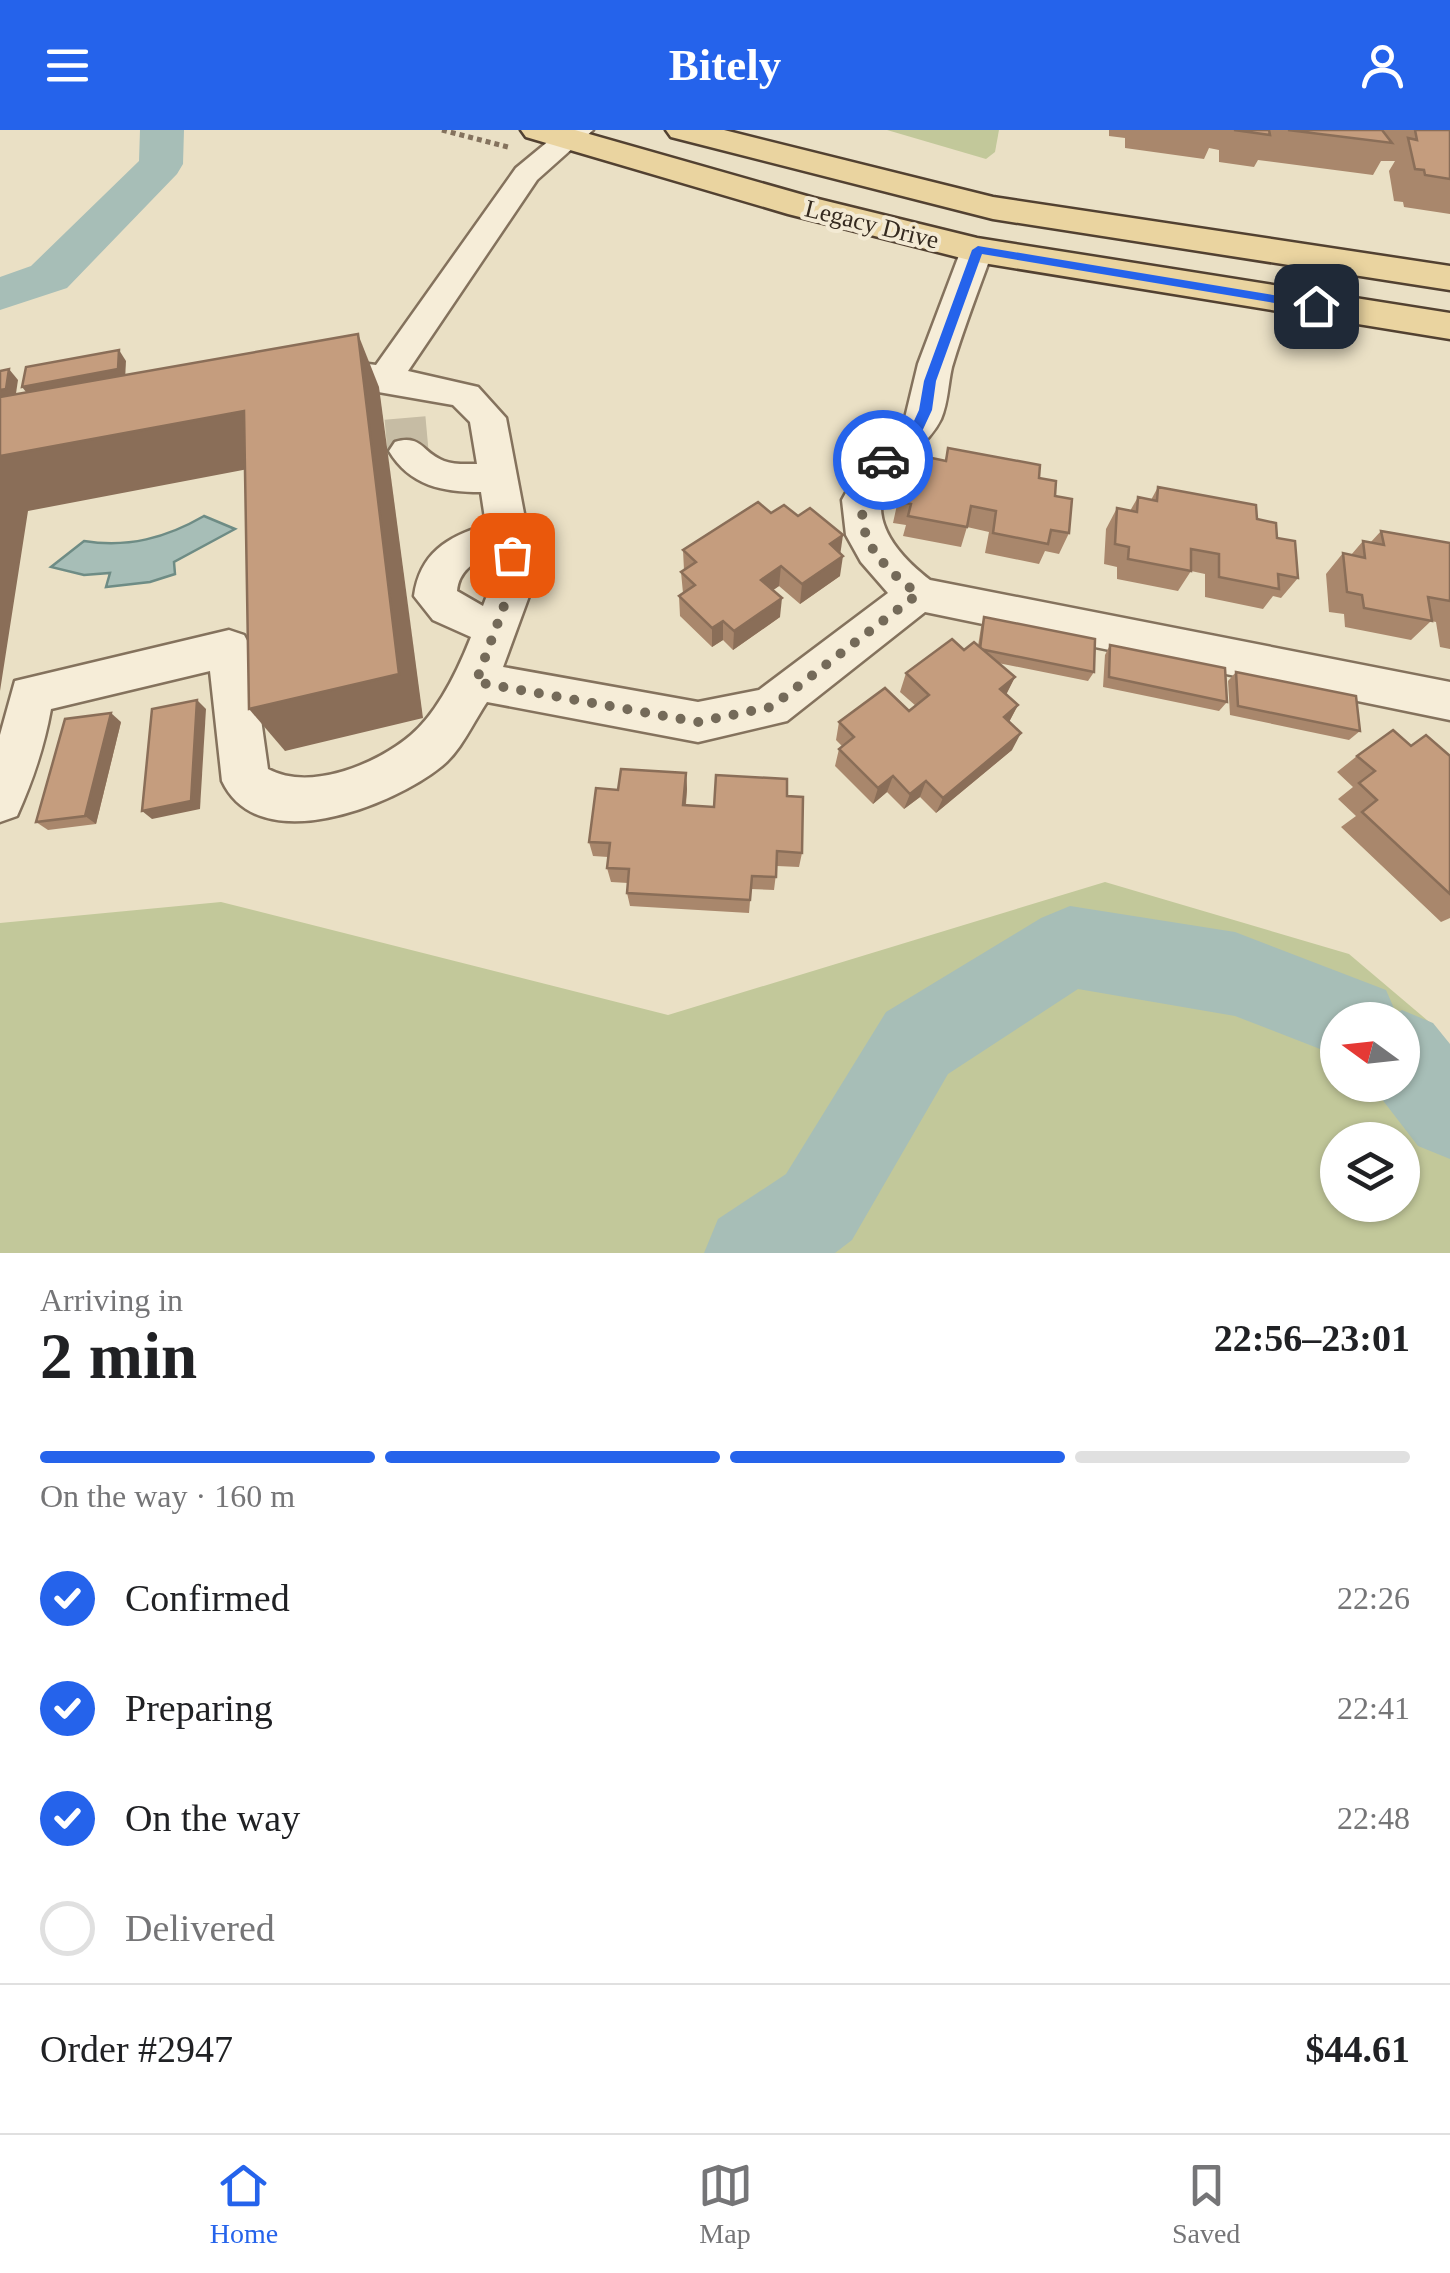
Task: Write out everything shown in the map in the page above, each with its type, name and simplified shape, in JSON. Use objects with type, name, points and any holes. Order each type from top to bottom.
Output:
[{"type":"main road","name":"Legacy Drive","points":[[684,130],[993,208],[1450,278]]},
{"type":"main road","name":"Legacy Drive","points":[[549,137],[978,250],[1450,326]]},
{"type":"main road","points":[[978,250],[993,208]]},
{"type":"lane","points":[[498,478],[446,477],[416,466],[403,408],[549,137]]},
{"type":"lane","points":[[978,250],[930,381],[926,410],[912,438],[884,458],[869,480],[862,512],[866,544],[888,572],[918,594],[1450,701]]},
{"type":"lane","points":[[0,800],[18,761],[31,695],[230,648],[246,781],[277,799],[318,799],[378,781],[429,749],[476,682],[515,576],[488,418],[480,406],[465,396],[403,408],[324,367],[278,376]]},
{"type":"lane","points":[[494,625],[466,620],[448,610],[435,596],[436,580],[446,560],[460,550],[509,534]]},
{"type":"lane","points":[[476,682],[698,722],[771,707],[918,594]]},
{"type":"path","points":[[442,130],[549,137]]},
{"type":"green space","points":[[887,130],[999,130],[995,152],[986,159]]},
{"type":"green space","points":[[1105,882],[1349,954],[1406,1002],[1320,1002],[1320,1102],[1420,1102],[1420,1014],[1434,1026],[1450,1050],[1450,1253],[0,1253],[0,923],[221,902],[668,1015]]},
{"type":"water","points":[[204,516],[235,529],[174,562],[175,574],[150,582],[106,587],[110,573],[84,575],[51,567],[84,541],[116,543],[146,539]]},
{"type":"building","points":[[1234,130],[1269,130],[1270,135]]},
{"type":"building","points":[[1288,130],[1382,130],[1392,143]]},
{"type":"building","points":[[1415,130],[1450,130],[1450,179],[1425,175],[1424,170],[1415,169],[1408,138],[1417,140]]},
{"type":"building","points":[[358,334],[399,674],[249,709],[244,411],[0,456],[0,397]]},
{"type":"building","points":[[119,350],[118,369],[22,387],[26,367]]},
{"type":"building","points":[[9,369],[6,389],[0,390],[0,371]]},
{"type":"building","points":[[948,448],[1040,465],[1039,478],[1056,481],[1055,496],[1072,499],[1069,533],[1051,530],[1048,544],[993,533],[996,511],[971,506],[967,527],[908,516],[911,504],[898,502],[905,468],[924,471],[927,457],[946,461]]},
{"type":"building","points":[[1158,487],[1256,505],[1257,519],[1276,523],[1277,538],[1295,541],[1298,578],[1278,574],[1279,589],[1219,577],[1219,554],[1191,549],[1191,571],[1128,559],[1129,547],[1115,544],[1117,508],[1137,512],[1138,497],[1157,501]]},
{"type":"building","points":[[758,502],[771,513],[784,505],[798,516],[810,508],[843,535],[830,544],[843,556],[802,584],[781,566],[761,580],[782,598],[734,631],[723,621],[712,628],[679,596],[695,585],[681,572],[696,562],[683,550]]},
{"type":"building","points":[[1381,531],[1450,543],[1450,601],[1428,597],[1432,621],[1364,608],[1362,595],[1347,592],[1343,553],[1365,558],[1363,541],[1384,545]]},
{"type":"building","points":[[984,617],[1095,639],[1094,672],[980,649]]},
{"type":"building","points":[[952,639],[964,650],[974,642],[1015,677],[1000,689],[1018,705],[1004,717],[1021,733],[943,798],[926,781],[910,794],[893,776],[878,788],[839,749],[854,737],[839,722],[885,688],[909,711],[929,695],[906,673]]},
{"type":"building","points":[[1110,645],[1225,668],[1227,702],[1109,677]]},
{"type":"building","points":[[1236,672],[1356,696],[1360,731],[1238,706]]},
{"type":"building","points":[[197,700],[191,801],[142,811],[152,709]]},
{"type":"building","points":[[111,713],[85,816],[36,822],[65,719]]},
{"type":"building","points":[[1393,730],[1411,746],[1426,735],[1450,756],[1450,894],[1362,812],[1377,800],[1359,783],[1375,771],[1357,756]]},
{"type":"building","points":[[621,769],[686,773],[683,805],[714,807],[716,775],[787,779],[787,796],[803,797],[802,853],[777,851],[776,877],[752,876],[750,900],[627,893],[629,869],[607,868],[610,843],[589,842],[596,788],[618,790]]},
{"type":"waterway","points":[[0,294],[49,277],[161,164],[162,130]]},
{"type":"waterway","points":[[752,1253],[819,1207],[917,1043],[1070,947],[1235,974],[1320,1006]]},
{"type":"waterway","points":[[1420,1076],[1450,1114]]},
{"type":"tunnel","points":[[405,418],[408,451]]},
{"type":"way so far","points":[[512,555],[515,576],[476,682],[698,722],[771,707],[918,594],[888,572],[866,544],[862,512],[869,480],[883,460]]},
{"type":"route","points":[[883,460],[912,438],[926,410],[930,381],[978,250],[1316,306]]}]
